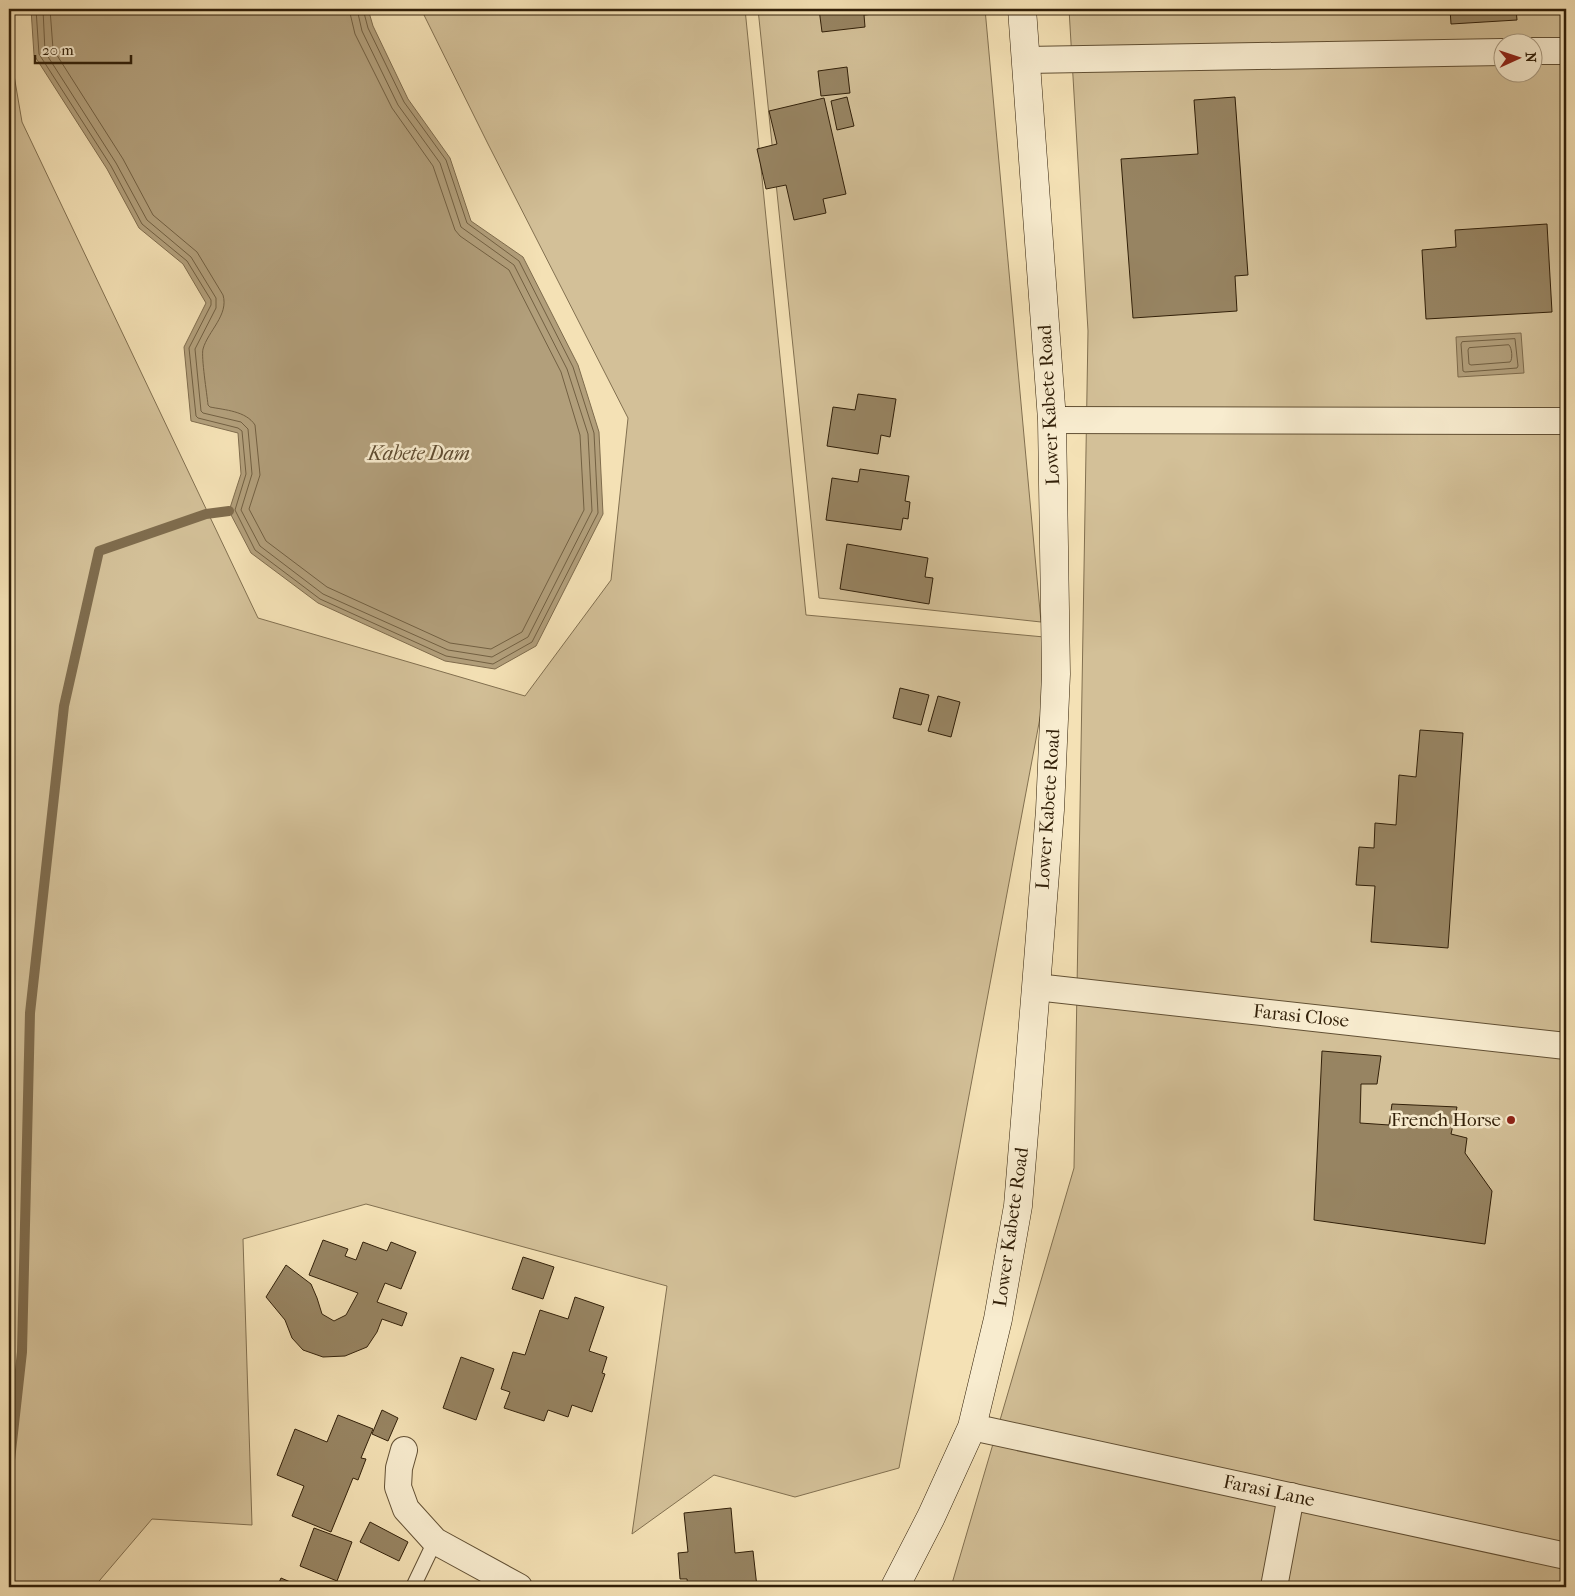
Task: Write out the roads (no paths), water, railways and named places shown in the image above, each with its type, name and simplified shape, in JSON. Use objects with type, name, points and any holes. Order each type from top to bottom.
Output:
[{"type":"main road","name":"Lower Kabete Road","points":[[895,1587],[931,1517],[972,1427],[998,1319],[1018,1206],[1036,987],[1050,810],[1056,674],[1052,420],[1022,9]]},
{"type":"street","points":[[1542,51],[1566,50]]},
{"type":"street","points":[[1026,60],[1492,52]]},
{"type":"street","points":[[1052,420],[1566,420]]},
{"type":"street","name":"Farasi Close","points":[[1036,987],[1566,1046]]},
{"type":"street","name":"Farasi Lane","points":[[972,1427],[1566,1556]]},
{"type":"street","points":[[404,1450],[399,1468],[398,1487],[406,1509],[436,1542],[519,1587]]},
{"type":"street","points":[[1274,1587],[1291,1496]]},
{"type":"lane","points":[[413,1587],[436,1542]]},
{"type":"water","name":"Kabete Dam","points":[[31,9],[368,9],[373,26],[408,99],[450,158],[471,221],[523,257],[578,365],[599,432],[603,514],[536,646],[495,669],[445,661],[318,603],[251,553],[229,511],[241,474],[238,433],[191,421],[184,347],[206,303],[183,264],[139,228],[107,169],[34,55]]},
{"type":"water","points":[[1521,333],[1524,373],[1458,377],[1456,337]]},
{"type":"waterway","points":[[9,1469],[22,1352],[30,1013],[64,706],[99,551],[206,514],[229,511]]},
{"type":"place","name":"French Horse","points":[[1511,1120]]}]
